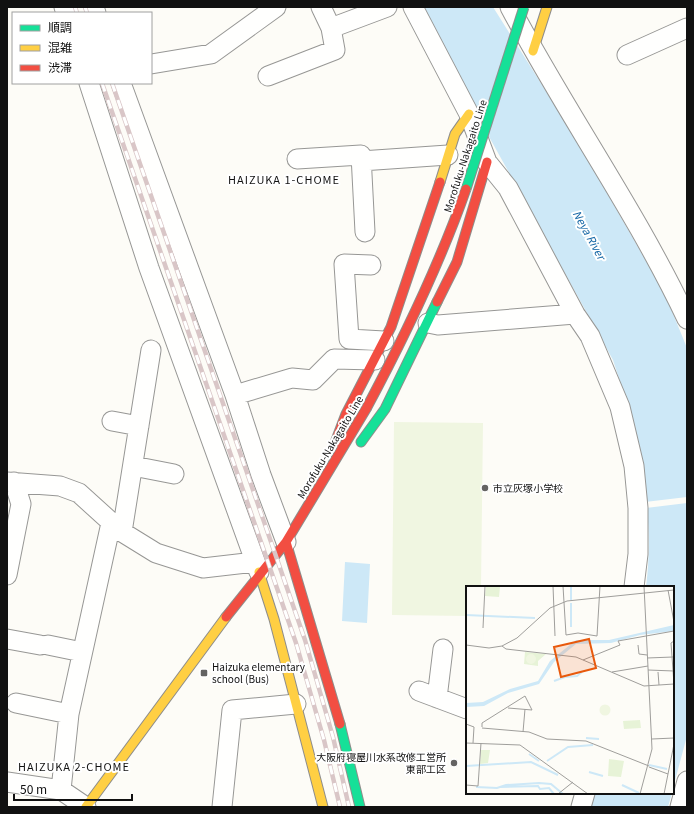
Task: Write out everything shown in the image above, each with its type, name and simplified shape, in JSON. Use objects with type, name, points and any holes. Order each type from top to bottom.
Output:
[{"type":"street","points":[[152,64],[211,54],[276,7]]},
{"type":"street","points":[[268,76],[335,50],[331,28],[321,7]]},
{"type":"street","points":[[331,28],[387,7]]},
{"type":"street","points":[[413,7],[469,114],[486,162],[508,188],[576,314],[590,336],[609,378],[620,407],[634,466],[638,508],[638,554],[634,586]]},
{"type":"street","points":[[510,7],[534,51],[652,249],[687,319]]},
{"type":"street","name":"Morofuku-Nakagaito Line","points":[[86,807],[257,567],[286,542],[360,422],[401,344],[429,286],[457,215],[524,7]]},
{"type":"street","points":[[534,51],[547,7]]},
{"type":"street","points":[[627,55],[687,28]]},
{"type":"street","points":[[89,84],[149,268],[257,567],[274,619],[322,807]]},
{"type":"street","points":[[121,84],[235,396],[260,475],[286,542],[334,700],[360,807]]},
{"type":"street","points":[[316,492],[346,414],[391,328],[424,232],[455,134],[469,114]]},
{"type":"street","points":[[297,159],[361,154],[365,232]]},
{"type":"street","points":[[361,161],[448,155]]},
{"type":"street","points":[[355,450],[385,409],[458,262],[486,162]]},
{"type":"street","points":[[371,265],[344,264],[349,338],[384,340]]},
{"type":"street","points":[[428,323],[438,325],[576,314]]},
{"type":"street","points":[[60,790],[69,714],[82,652],[133,466],[151,350]]},
{"type":"street","points":[[235,396],[292,378],[313,380],[334,359],[375,360]]},
{"type":"street","points":[[112,421],[139,426]]},
{"type":"street","points":[[316,492],[346,461]]},
{"type":"street","points":[[133,466],[174,474]]},
{"type":"street","points":[[7,574],[21,504],[11,482],[60,486],[78,493],[116,527],[156,553],[204,568],[257,567]]},
{"type":"street","points":[[7,639],[82,652]]},
{"type":"street","points":[[437,698],[443,649]]},
{"type":"street","points":[[419,691],[466,709]]},
{"type":"street","points":[[16,703],[69,714]]},
{"type":"street","points":[[222,807],[232,710],[296,704]]},
{"type":"street","points":[[680,807],[687,781]]},
{"type":"street","points":[[7,782],[60,790],[86,807]]},
{"type":"street","points":[[581,807],[585,794]]},
{"type":"green space","points":[[394,422],[483,423],[481,586],[466,586],[466,616],[392,615]]},
{"type":"water","name":"Neya River","points":[[417,7],[493,7],[576,139],[665,294],[687,348],[687,736],[674,784],[674,586],[646,586],[648,529],[642,472],[630,415],[613,360]]},
{"type":"water","points":[[345,562],[370,564],[367,623],[342,621]]},
{"type":"water","points":[[595,794],[672,794],[668,807],[591,807]]},
{"type":"pier","points":[[687,497],[687,503],[646,508],[645,502]]},
{"type":"railway","points":[[75,7],[77,12]]},
{"type":"railway","points":[[85,7],[87,12]]},
{"type":"railway","points":[[102,84],[296,643],[324,740],[340,807]]},
{"type":"railway","points":[[112,84],[305,640],[333,737],[349,807]]},
{"type":"traffic: fast","points":[[466,189],[524,7]]},
{"type":"traffic: fast","points":[[361,442],[385,409],[437,302]]},
{"type":"traffic: fast","points":[[340,724],[360,807]]},
{"type":"traffic: slow","points":[[533,51],[547,7]]},
{"type":"traffic: slow","points":[[440,182],[455,134],[469,114]]},
{"type":"traffic: slow","points":[[259,572],[274,619],[323,807]]},
{"type":"traffic: slow","points":[[86,807],[226,617]]},
{"type":"traffic: jam","points":[[437,302],[457,262],[487,162]]},
{"type":"traffic: jam","points":[[335,443],[346,414],[391,327],[440,182]]},
{"type":"traffic: jam","points":[[366,409],[394,356],[433,274],[466,189]]},
{"type":"traffic: jam","points":[[226,617],[286,542],[366,409]]},
{"type":"traffic: jam","points":[[286,542],[340,724]]},
{"type":"place","name":"市立灰塚小学校","points":[[485,488]]},
{"type":"place","name":"Haizuka elementary school (Bus)","points":[[204,673]]},
{"type":"place","name":"大阪府寝屋川水系改修工営所 東部工区","points":[[454,763]]},
{"type":"district","name":"HAIZUKA 1-CHOME","points":[[284,180]]},
{"type":"district","name":"HAIZUKA 2-CHOME","points":[[74,767]]}]
